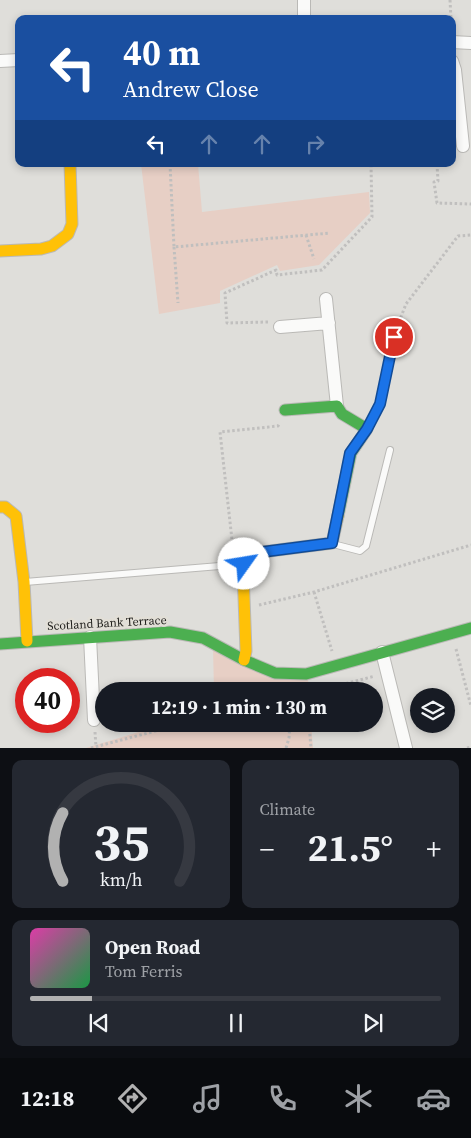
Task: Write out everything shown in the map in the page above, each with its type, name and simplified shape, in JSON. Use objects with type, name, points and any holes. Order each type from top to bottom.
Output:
[{"type":"street","points":[[304,0],[304,15]]},
{"type":"street","points":[[456,42],[471,43]]},
{"type":"street","points":[[0,61],[15,60]]},
{"type":"street","points":[[456,80],[463,146]]},
{"type":"street","points":[[0,251],[41,249],[52,246],[68,234],[72,224],[70,167]]},
{"type":"street","points":[[244,660],[246,651],[244,608],[239,564],[254,553],[332,543],[350,453],[367,429],[342,414],[337,406],[326,298]]},
{"type":"street","points":[[280,327],[329,323]]},
{"type":"street","points":[[284,410],[337,406]]},
{"type":"street","points":[[0,506],[5,507],[16,516],[24,582],[27,641]]},
{"type":"street","name":"Scotland Bank Terrace","points":[[0,644],[170,632],[203,638],[244,660],[275,673],[306,674],[471,628]]},
{"type":"street","points":[[90,637],[94,720]]},
{"type":"street","points":[[382,652],[406,748]]},
{"type":"lane","points":[[367,429],[380,404],[394,337]]},
{"type":"lane","points":[[332,543],[360,551],[366,546],[390,450]]},
{"type":"lane","points":[[24,582],[239,564]]},
{"type":"path","points":[[450,0],[451,15]]},
{"type":"path","points":[[170,167],[178,303]]},
{"type":"path","points":[[280,327],[267,322],[227,323],[225,293],[276,270],[277,275],[322,270],[372,217],[371,167]]},
{"type":"path","points":[[437,167],[438,181],[434,182],[437,203],[471,204],[471,206]]},
{"type":"path","points":[[174,247],[330,233]]},
{"type":"path","points":[[306,235],[314,259]]},
{"type":"path","points":[[394,337],[406,304],[458,236],[471,235]]},
{"type":"path","points":[[239,564],[220,432],[278,426],[284,410]]},
{"type":"path","points":[[244,608],[314,592],[471,545]]},
{"type":"path","points":[[314,592],[336,666]]},
{"type":"path","points":[[452,633],[471,706]]},
{"type":"path","points":[[352,682],[388,673]]},
{"type":"path","points":[[466,689],[471,688]]},
{"type":"path","points":[[91,748],[152,732]]},
{"type":"path","points":[[286,748],[289,732]]},
{"type":"path","points":[[310,732],[311,748]]},
{"type":"path","points":[[467,748],[471,747]]},
{"type":"shaded area","points":[[141,167],[198,167],[202,212],[369,192],[370,213],[319,265],[280,271],[277,265],[220,291],[220,303],[159,314]]},
{"type":"shaded area","points":[[213,648],[308,679],[308,682],[214,682]]},
{"type":"shaded area","points":[[139,732],[312,732],[313,748],[86,748]]},
{"type":"traffic: fast","points":[[285,410],[337,406],[342,414],[367,429],[351,453],[338,516]]},
{"type":"traffic: fast","points":[[0,644],[170,632],[203,638],[244,660],[275,673],[306,674],[471,628]]},
{"type":"traffic: slow","points":[[0,251],[41,249],[52,246],[68,234],[72,224],[70,167]]},
{"type":"traffic: slow","points":[[0,507],[5,507],[16,516],[24,582],[27,641]]},
{"type":"traffic: slow","points":[[244,660],[246,651],[243,571],[246,558],[254,553],[332,543],[338,516]]},
{"type":"route","points":[[244,564],[246,558],[254,553],[332,543],[350,453],[367,429],[380,404],[394,337]]}]
